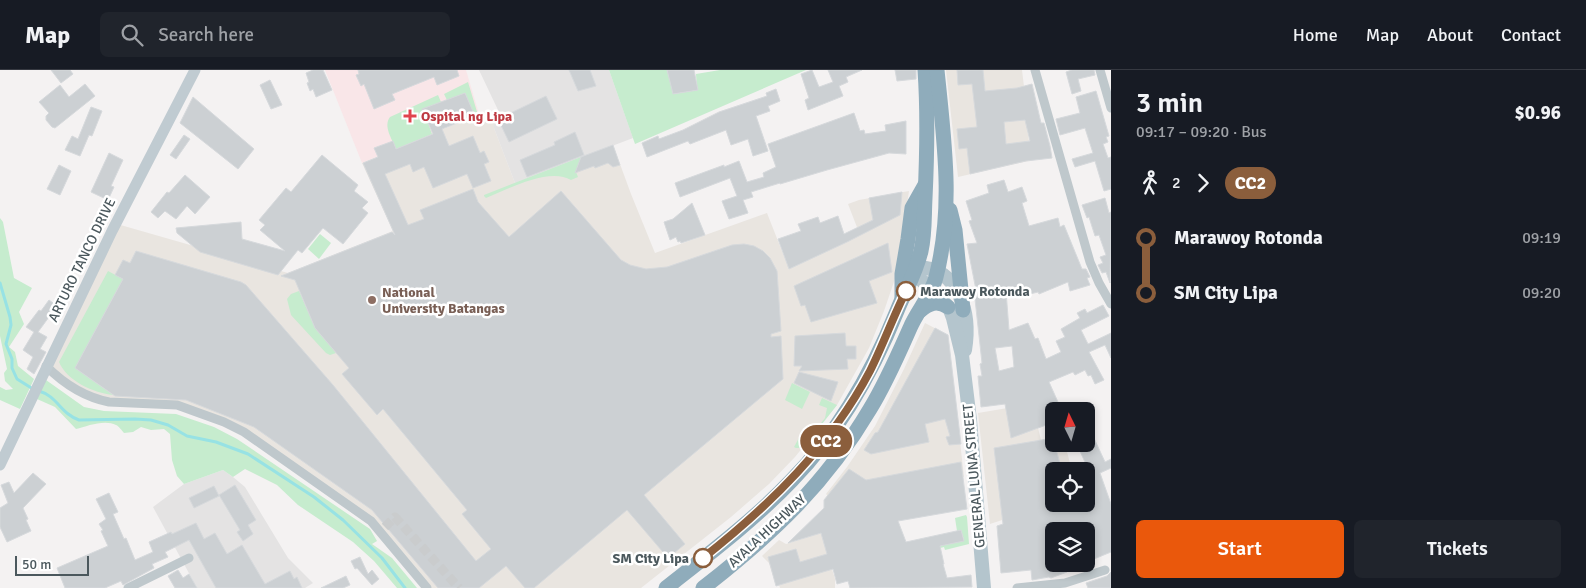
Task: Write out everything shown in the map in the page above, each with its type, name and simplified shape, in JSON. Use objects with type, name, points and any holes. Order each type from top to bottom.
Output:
[{"type":"highway","name":"AYALA HIGHWAY","points":[[666,588],[756,514],[792,480],[817,452],[848,410],[870,371],[916,268],[922,242],[926,183],[927,109],[925,70]]},
{"type":"highway","points":[[937,70],[947,196],[955,230],[964,310]]},
{"type":"highway","points":[[901,301],[903,294],[902,270],[912,208],[926,183]]},
{"type":"highway","name":"AYALA HIGHWAY","points":[[702,588],[784,520],[843,451],[871,408],[916,314],[932,289],[938,270],[947,196]]},
{"type":"highway","points":[[924,220],[927,229],[935,232],[942,229],[945,221]]},
{"type":"highway","points":[[916,314],[925,306],[934,303],[942,303],[948,307]]},
{"type":"main road","name":"GENERAL LUNA STREET","points":[[916,268],[919,278],[948,307],[953,318],[963,363],[984,588]]},
{"type":"main road","points":[[916,268],[938,270]]},
{"type":"main road","name":"GENERAL LUNA STREET","points":[[938,270],[953,284],[961,299],[964,310],[966,340],[963,363]]},
{"type":"street","name":"ARTURO TANCO DRIVE","points":[[1,458],[112,231],[195,70]]},
{"type":"street","points":[[1035,70],[1090,262],[1099,284],[1111,304]]},
{"type":"street","points":[[1100,70],[1111,108]]},
{"type":"street","points":[[46,366],[68,384],[98,400],[177,405],[233,427],[362,514],[427,588]]},
{"type":"street","points":[[384,537],[385,527]]},
{"type":"street","points":[[128,588],[189,558]]},
{"type":"street","points":[[1017,588],[1065,583],[1104,570]]},
{"type":"shaded area","name":"Ospital ng Lipa","points":[[325,70],[466,70],[479,114],[362,163]]},
{"type":"shaded area","points":[[479,70],[609,70],[633,138],[515,183],[494,128],[494,120],[498,110]]},
{"type":"shaded area","points":[[946,70],[1022,70],[1028,120],[1026,121],[1029,141],[1025,142],[1028,161],[958,177]]},
{"type":"shaded area","points":[[479,114],[494,120],[494,128],[515,183],[613,145],[655,253],[767,213],[789,269],[860,235],[848,204],[859,200],[909,191],[897,273],[869,348],[837,405],[795,457],[769,484],[731,517],[641,588],[428,588],[385,537],[246,431],[194,409],[98,399],[47,366],[117,224],[288,273],[393,231],[362,163]]},
{"type":"shaded area","points":[[925,323],[948,335],[964,477],[833,501],[826,494],[875,426]]},
{"type":"shaded area","points":[[1032,404],[1041,440],[1045,439],[1045,452],[1067,452],[1070,462],[1045,462],[1045,506],[990,524],[978,413]]},
{"type":"shaded area","points":[[223,470],[245,487],[288,558],[313,583],[305,588],[197,588],[153,507],[184,484]]},
{"type":"shaded area","points":[[821,533],[835,579],[835,588],[780,588],[779,585],[776,585],[769,563],[762,556],[779,540],[786,544]]},
{"type":"green space","points":[[609,70],[667,70],[674,94],[697,90],[696,74],[720,70],[806,70],[635,144]]},
{"type":"green space","points":[[468,82],[478,115],[474,116],[465,93],[447,100],[444,94]]},
{"type":"green space","points":[[438,95],[441,102],[432,108],[430,106],[423,109],[432,134],[396,149],[390,137],[387,124],[390,117]]},
{"type":"green space","points":[[581,157],[576,172],[578,177],[571,180],[552,176],[540,178],[486,198],[484,196],[484,195]]},
{"type":"green space","points":[[0,218],[3,222],[14,278],[32,288],[19,312],[24,324],[9,347],[15,352],[18,366],[34,379],[20,409],[0,400],[0,387],[6,390],[13,389],[5,381],[4,373],[7,369],[0,336]]},
{"type":"green space","points":[[320,234],[331,243],[319,259],[308,249]]},
{"type":"green space","points":[[108,271],[123,279],[75,368],[113,395],[98,392],[82,385],[68,375],[59,362]]},
{"type":"green space","points":[[299,291],[315,328],[336,353],[330,355],[326,353],[291,315],[287,299],[291,294]]},
{"type":"green space","points":[[46,380],[84,407],[104,411],[176,414],[214,427],[237,439],[370,529],[377,541],[372,544],[392,558],[417,588],[397,588],[374,561],[353,542],[298,505],[277,485],[245,469],[233,477],[223,470],[184,484],[177,476],[172,460],[170,434],[164,429],[151,430],[141,427],[133,432],[124,433],[112,423],[107,423],[76,429],[55,407],[37,399]]},
{"type":"green space","points":[[792,383],[810,392],[802,409],[785,400]]},
{"type":"green space","points":[[822,398],[837,405],[803,448],[794,447],[800,436],[806,442],[825,418],[827,408],[819,405]]},
{"type":"green space","points":[[966,515],[969,544],[945,550],[944,547],[929,551],[922,550],[964,540],[961,530],[957,531],[955,518]]},
{"type":"building","points":[[51,70],[70,70],[73,74],[61,83]]},
{"type":"building","points":[[313,70],[323,70],[332,90],[316,97],[313,89],[310,91],[306,73]]},
{"type":"building","points":[[358,70],[457,70],[459,76],[437,85],[434,77],[392,94],[395,100],[374,109],[364,84],[361,86],[356,75],[359,74]]},
{"type":"building","points":[[569,70],[590,70],[596,86],[578,91]]},
{"type":"building","points":[[667,70],[694,70],[698,90],[673,94]]},
{"type":"building","points":[[812,70],[819,87],[833,82],[828,70],[862,70],[846,77],[848,82],[839,86],[843,96],[808,110],[805,100],[809,98],[801,74]]},
{"type":"building","points":[[895,70],[916,70],[916,79],[897,81]]},
{"type":"building","points":[[957,70],[983,70],[985,91],[1017,88],[1032,84],[1052,158],[1026,161],[970,174],[967,148],[959,149],[957,129],[977,127],[972,84],[958,85]],"holes":[[[1025,120],[1030,141],[1006,144],[1004,122]]]},
{"type":"building","points":[[1072,70],[1094,70],[1095,75],[1078,79],[1081,91],[1072,94],[1066,72]]},
{"type":"building","points":[[270,80],[282,105],[271,109],[260,85]]},
{"type":"building","points":[[85,84],[95,96],[55,128],[52,127],[46,120],[46,116],[49,113],[39,102],[60,85],[69,97]]},
{"type":"building","points":[[776,89],[780,101],[768,106],[770,111],[756,116],[768,151],[753,156],[748,139],[731,145],[726,130],[690,144],[688,141],[647,157],[642,143],[658,136],[659,139],[683,130],[719,112],[767,96],[766,93]]},
{"type":"building","points":[[1096,91],[1109,136],[1106,137],[1108,142],[1103,144],[1108,158],[1111,157],[1111,189],[1104,191],[1095,161],[1075,167],[1072,159],[1093,153],[1085,128],[1060,135],[1056,119],[1080,113],[1076,97]]},
{"type":"building","points":[[465,93],[475,116],[442,129],[449,146],[473,136],[480,153],[484,151],[489,162],[484,164],[491,181],[473,188],[467,174],[433,188],[424,167],[413,172],[410,164],[385,174],[408,225],[424,219],[420,210],[473,189],[478,202],[509,237],[561,191],[621,260],[630,265],[646,269],[667,267],[732,245],[744,244],[754,246],[763,251],[770,258],[777,271],[781,331],[771,334],[771,337],[781,336],[783,379],[644,495],[685,544],[668,558],[627,510],[534,588],[525,588],[506,566],[479,588],[438,588],[372,510],[254,427],[186,400],[115,396],[75,368],[123,279],[115,275],[123,260],[130,263],[136,251],[241,282],[246,285],[333,385],[476,561],[491,549],[462,514],[467,510],[383,409],[377,415],[342,374],[349,368],[315,328],[295,280],[281,276],[392,232],[395,235],[363,163],[378,157],[374,148],[393,141],[396,149],[433,134],[422,109]]},
{"type":"building","points":[[546,96],[557,119],[509,142],[498,119]]},
{"type":"building","points":[[193,97],[254,149],[238,169],[180,123]]},
{"type":"building","points":[[91,107],[102,111],[92,136],[89,135],[80,156],[65,150],[72,136],[78,139]]},
{"type":"building","points":[[854,113],[860,131],[864,130],[865,134],[886,131],[885,125],[906,121],[906,154],[889,153],[751,192],[753,197],[743,200],[748,213],[729,219],[722,201],[737,196],[730,178],[680,197],[675,183],[739,161],[747,182],[764,177],[763,173],[776,167],[768,144]]},
{"type":"building","points":[[575,132],[584,155],[527,177],[520,160],[555,145],[554,142]]},
{"type":"building","points":[[184,135],[190,139],[176,159],[170,155]]},
{"type":"building","points":[[613,145],[620,165],[613,167],[608,163],[575,173],[581,157]]},
{"type":"building","points":[[109,153],[123,160],[111,186],[114,187],[108,200],[91,192]]},
{"type":"building","points":[[322,155],[358,185],[354,191],[368,202],[362,208],[368,213],[343,244],[323,228],[302,253],[298,250],[278,275],[200,252],[177,233],[176,228],[241,222],[242,239],[285,251],[260,230],[265,225],[259,220],[286,188],[291,192]]},
{"type":"building","points":[[59,165],[71,171],[60,195],[47,189]]},
{"type":"building","points":[[185,175],[210,197],[195,214],[187,206],[176,219],[165,211],[158,218],[151,212],[167,192],[169,193]]},
{"type":"building","points":[[1004,180],[1008,192],[1022,187],[1027,201],[1022,203],[1029,226],[1058,218],[1060,227],[1064,225],[1082,269],[1086,269],[1090,277],[1087,278],[1090,285],[1070,291],[1068,282],[1039,294],[1038,292],[1026,295],[1024,287],[1006,291],[1009,330],[1028,323],[1035,339],[1038,338],[1046,359],[1061,352],[1056,341],[1065,337],[1061,329],[1080,318],[1077,313],[1085,309],[1087,313],[1103,305],[1109,316],[1081,330],[1088,344],[1111,333],[1111,358],[1105,345],[1089,352],[1104,380],[1095,384],[1091,375],[1088,376],[1085,370],[1075,375],[1073,372],[1049,382],[1058,402],[1045,402],[1045,425],[1011,438],[1005,404],[981,407],[978,376],[982,376],[980,364],[982,363],[974,290],[976,290],[967,244],[977,243],[969,221],[972,220],[966,201],[989,193],[987,185]],"holes":[[[1012,346],[1014,367],[999,371],[995,348]]]},
{"type":"building","points":[[902,192],[900,215],[789,269],[778,239],[801,231],[798,224],[818,217],[820,223],[838,216],[844,234],[873,220],[869,198]]},
{"type":"building","points":[[1105,198],[1109,213],[1111,212],[1110,283],[1106,272],[1102,273],[1098,265],[1103,263],[1100,257],[1106,255],[1099,235],[1095,236],[1089,217],[1087,218],[1082,205]]},
{"type":"building","points":[[692,203],[705,235],[681,243],[680,241],[678,242],[676,237],[670,240],[664,222],[673,219]]},
{"type":"building","points":[[888,243],[892,272],[869,281],[877,303],[811,322],[805,305],[801,306],[794,286]]},
{"type":"building","points":[[49,300],[57,306],[38,332],[47,337],[40,349],[46,352],[34,374],[27,369],[33,357],[23,350],[34,332],[26,327]]},
{"type":"building","points":[[935,328],[948,335],[961,444],[949,445],[946,437],[950,436],[945,419],[925,424],[929,442],[871,454],[864,450],[875,433],[878,432]]},
{"type":"building","points":[[845,333],[846,346],[856,346],[856,359],[847,359],[848,369],[799,371],[802,366],[794,366],[795,336]]},
{"type":"building","points":[[799,372],[838,382],[831,401],[794,383]]},
{"type":"building","points":[[1045,439],[1045,452],[1057,452],[1060,462],[1045,462],[1045,512],[1095,512],[1095,462],[1085,462],[1080,452],[1095,452],[1095,440],[1105,462],[1111,459],[1111,468],[1100,473],[1111,504],[1111,552],[1095,559],[1095,522],[1045,522],[1045,572],[1067,572],[1051,578],[1032,580],[1031,570],[1001,573],[997,526],[1003,524],[994,448]]},
{"type":"building","points":[[961,462],[967,509],[898,521],[906,542],[961,530],[964,541],[940,546],[943,564],[947,578],[971,575],[972,587],[850,588],[848,581],[837,584],[833,569],[776,586],[768,557],[796,549],[800,562],[827,554],[821,533],[788,543],[824,508],[824,500],[849,469],[866,480]]},
{"type":"building","points":[[33,473],[46,484],[23,508],[31,531],[7,542],[0,527],[0,508],[8,503],[1,485],[9,482],[14,493]]},
{"type":"building","points":[[235,485],[256,520],[248,525],[253,534],[243,541],[237,532],[240,530],[219,495]]},
{"type":"building","points":[[214,486],[219,496],[194,508],[189,498]]},
{"type":"building","points":[[109,493],[118,512],[113,514],[135,560],[153,552],[149,542],[196,523],[204,539],[215,533],[227,554],[242,545],[265,584],[290,571],[294,579],[297,577],[302,588],[216,588],[189,540],[165,552],[168,557],[152,564],[154,568],[123,585],[121,581],[105,588],[65,588],[57,568],[108,546],[99,524],[106,519],[96,499]]},
{"type":"building","points":[[360,557],[368,574],[372,570],[379,579],[372,585],[357,568],[355,569],[351,561]]},
{"type":"building","points":[[178,570],[183,578],[189,574],[197,588],[175,588],[168,576]]},
{"type":"building","points":[[1111,572],[1111,588],[1088,588],[1086,583],[1107,576]]},
{"type":"building","points":[[346,576],[350,585],[343,588],[321,588]]},
{"type":"waterway","points":[[0,283],[10,317],[11,325],[6,344],[12,359],[12,368],[17,379],[33,389]]},
{"type":"waterway","points":[[39,391],[45,393],[68,414],[79,420],[151,420],[168,425],[187,436],[216,442],[248,454],[314,497],[343,520],[382,558],[405,588]]},
{"type":"tunnel","points":[[385,527],[395,517],[459,588]]},
{"type":"bus line","name":"CC2","points":[[703,558],[775,497],[817,452],[848,410],[870,371],[906,291]]},
{"type":"place","name":"Ospital ng Lipa","points":[[410,116]]},
{"type":"place","name":"Marawoy Rotonda","points":[[906,291]]},
{"type":"place","name":"National University Batangas","points":[[372,300]]},
{"type":"place","name":"SM City Lipa","points":[[703,558]]}]
